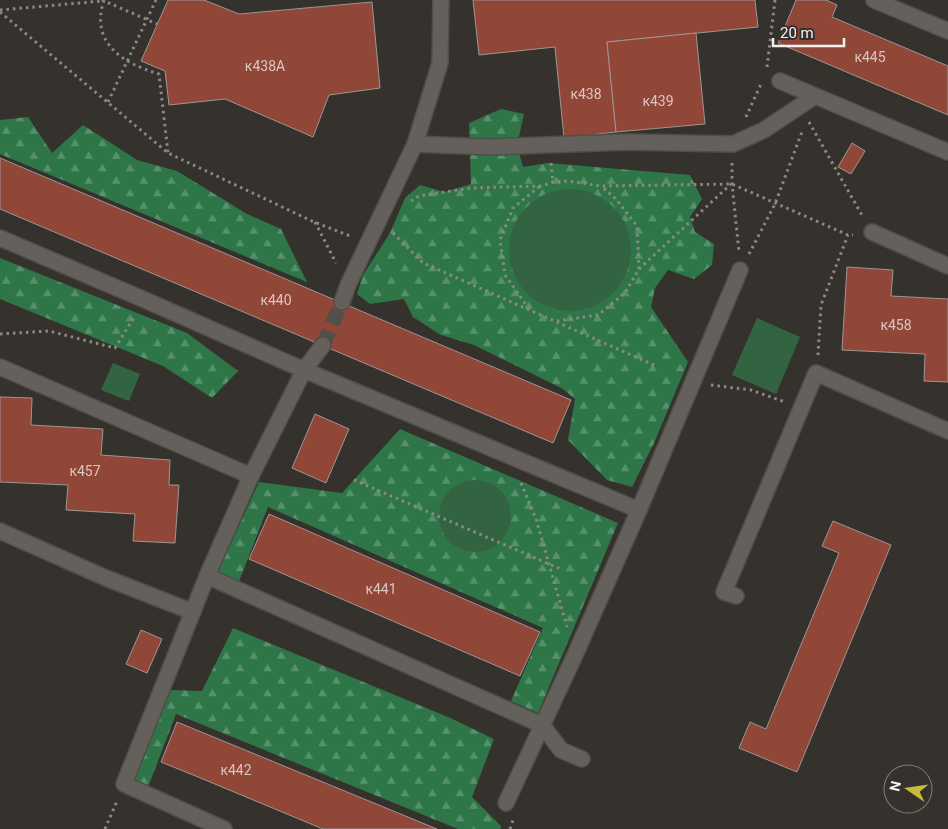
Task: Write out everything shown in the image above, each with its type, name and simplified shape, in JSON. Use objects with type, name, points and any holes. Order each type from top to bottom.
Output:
[{"type":"lane","points":[[342,302],[348,285],[415,144],[440,63],[441,0]]},
{"type":"lane","points":[[874,0],[948,31]]},
{"type":"lane","points":[[780,81],[948,152]]},
{"type":"lane","points":[[415,144],[490,147],[626,142],[733,144],[764,130],[815,96]]},
{"type":"lane","points":[[872,232],[948,266]]},
{"type":"lane","points":[[0,238],[304,370],[639,510]]},
{"type":"lane","points":[[506,803],[575,655],[639,510],[740,270]]},
{"type":"lane","points":[[224,829],[124,784],[207,576],[251,476],[304,370],[323,345]]},
{"type":"lane","points":[[0,367],[251,476]]},
{"type":"lane","points":[[736,596],[724,592],[816,373],[948,431]]},
{"type":"lane","points":[[0,531],[106,578],[193,612]]},
{"type":"lane","points":[[207,576],[542,725],[561,750],[582,760]]},
{"type":"path","points":[[103,0],[99,18],[102,34],[112,50],[128,62],[159,74],[168,153]]},
{"type":"path","points":[[0,11],[103,0],[157,24]]},
{"type":"path","points":[[108,102],[156,0]]},
{"type":"path","points":[[766,73],[775,0]]},
{"type":"path","points":[[0,11],[168,153],[314,222],[368,244]]},
{"type":"path","points":[[740,270],[732,184],[733,144],[762,82]]},
{"type":"path","points":[[654,365],[423,263],[379,219],[419,196],[470,188],[541,186],[553,182],[569,181],[600,186],[732,184],[775,204],[848,236],[872,232],[807,118],[775,204],[740,270]]},
{"type":"path","points":[[556,321],[598,315],[625,293],[639,268],[732,184]]},
{"type":"path","points":[[529,310],[505,275],[500,240],[513,208],[541,186]]},
{"type":"path","points":[[600,186],[616,199],[636,226],[639,268]]},
{"type":"path","points":[[314,222],[348,285]]},
{"type":"path","points":[[816,373],[821,305],[848,236]]},
{"type":"path","points":[[0,334],[49,331],[115,348],[145,300]]},
{"type":"path","points":[[693,383],[751,390],[802,408]]},
{"type":"path","points":[[510,457],[536,519],[575,655]]},
{"type":"path","points":[[354,480],[563,570]]},
{"type":"path","points":[[105,829],[124,784]]},
{"type":"green space","points":[[501,109],[524,114],[517,145],[523,167],[548,163],[690,175],[702,199],[690,217],[695,232],[714,244],[712,265],[694,279],[668,270],[655,288],[651,307],[688,362],[654,443],[632,487],[607,480],[568,440],[575,399],[563,389],[474,345],[441,335],[413,317],[404,299],[370,304],[357,294],[363,275],[390,233],[405,198],[420,185],[444,192],[471,184],[469,123]]},
{"type":"green space","points":[[28,117],[52,153],[83,125],[137,160],[177,171],[247,214],[281,229],[307,282],[0,154],[0,120]]},
{"type":"green space","points":[[570,189],[593,193],[613,207],[627,227],[631,250],[627,273],[613,293],[593,307],[570,311],[547,307],[527,293],[513,273],[509,250],[513,227],[527,207],[547,193]]},
{"type":"green space","points":[[0,258],[187,333],[238,371],[212,398],[163,366],[0,299]]},
{"type":"green space","points":[[757,318],[800,337],[776,394],[732,375]]},
{"type":"green space","points":[[113,363],[140,374],[129,401],[101,390]]},
{"type":"green space","points":[[400,429],[618,523],[538,713],[511,701],[543,628],[268,507],[238,584],[217,574],[259,482],[342,493]]},
{"type":"green space","points":[[475,480],[495,486],[505,496],[511,516],[505,536],[495,546],[475,552],[455,546],[445,536],[439,516],[445,496],[455,486]]},
{"type":"green space","points":[[233,628],[448,717],[494,739],[472,797],[501,826],[500,829],[458,829],[176,714],[148,787],[134,780],[171,690],[202,691]]},
{"type":"building","points":[[168,0],[204,0],[239,14],[372,2],[380,88],[329,95],[313,137],[225,99],[169,105],[165,71],[141,61]]},
{"type":"building","points":[[473,0],[755,0],[758,27],[607,42],[616,132],[564,138],[555,47],[479,55]]},
{"type":"building","points":[[796,0],[826,0],[837,5],[832,17],[948,66],[948,115],[778,43]]},
{"type":"building","points":[[696,33],[705,124],[616,132],[607,42]]},
{"type":"building","points":[[852,143],[865,151],[851,174],[838,167]]},
{"type":"building","points":[[0,158],[571,400],[553,443],[0,209]]},
{"type":"building","points":[[847,267],[893,270],[891,296],[948,299],[948,382],[924,381],[925,354],[842,350]]},
{"type":"building","points":[[0,397],[32,398],[31,425],[103,429],[101,455],[170,460],[169,485],[179,485],[175,543],[133,541],[135,514],[66,510],[68,485],[0,482]]},
{"type":"building","points":[[315,414],[349,429],[326,483],[292,468]]},
{"type":"building","points":[[269,514],[540,632],[520,676],[249,559]]},
{"type":"building","points":[[833,521],[891,545],[797,772],[739,748],[750,722],[766,729],[839,553],[822,546]]},
{"type":"building","points":[[141,630],[162,639],[147,673],[126,664]]},
{"type":"building","points":[[177,722],[437,829],[323,829],[161,762]]},
{"type":"tunnel","points":[[323,345],[342,302]]}]
